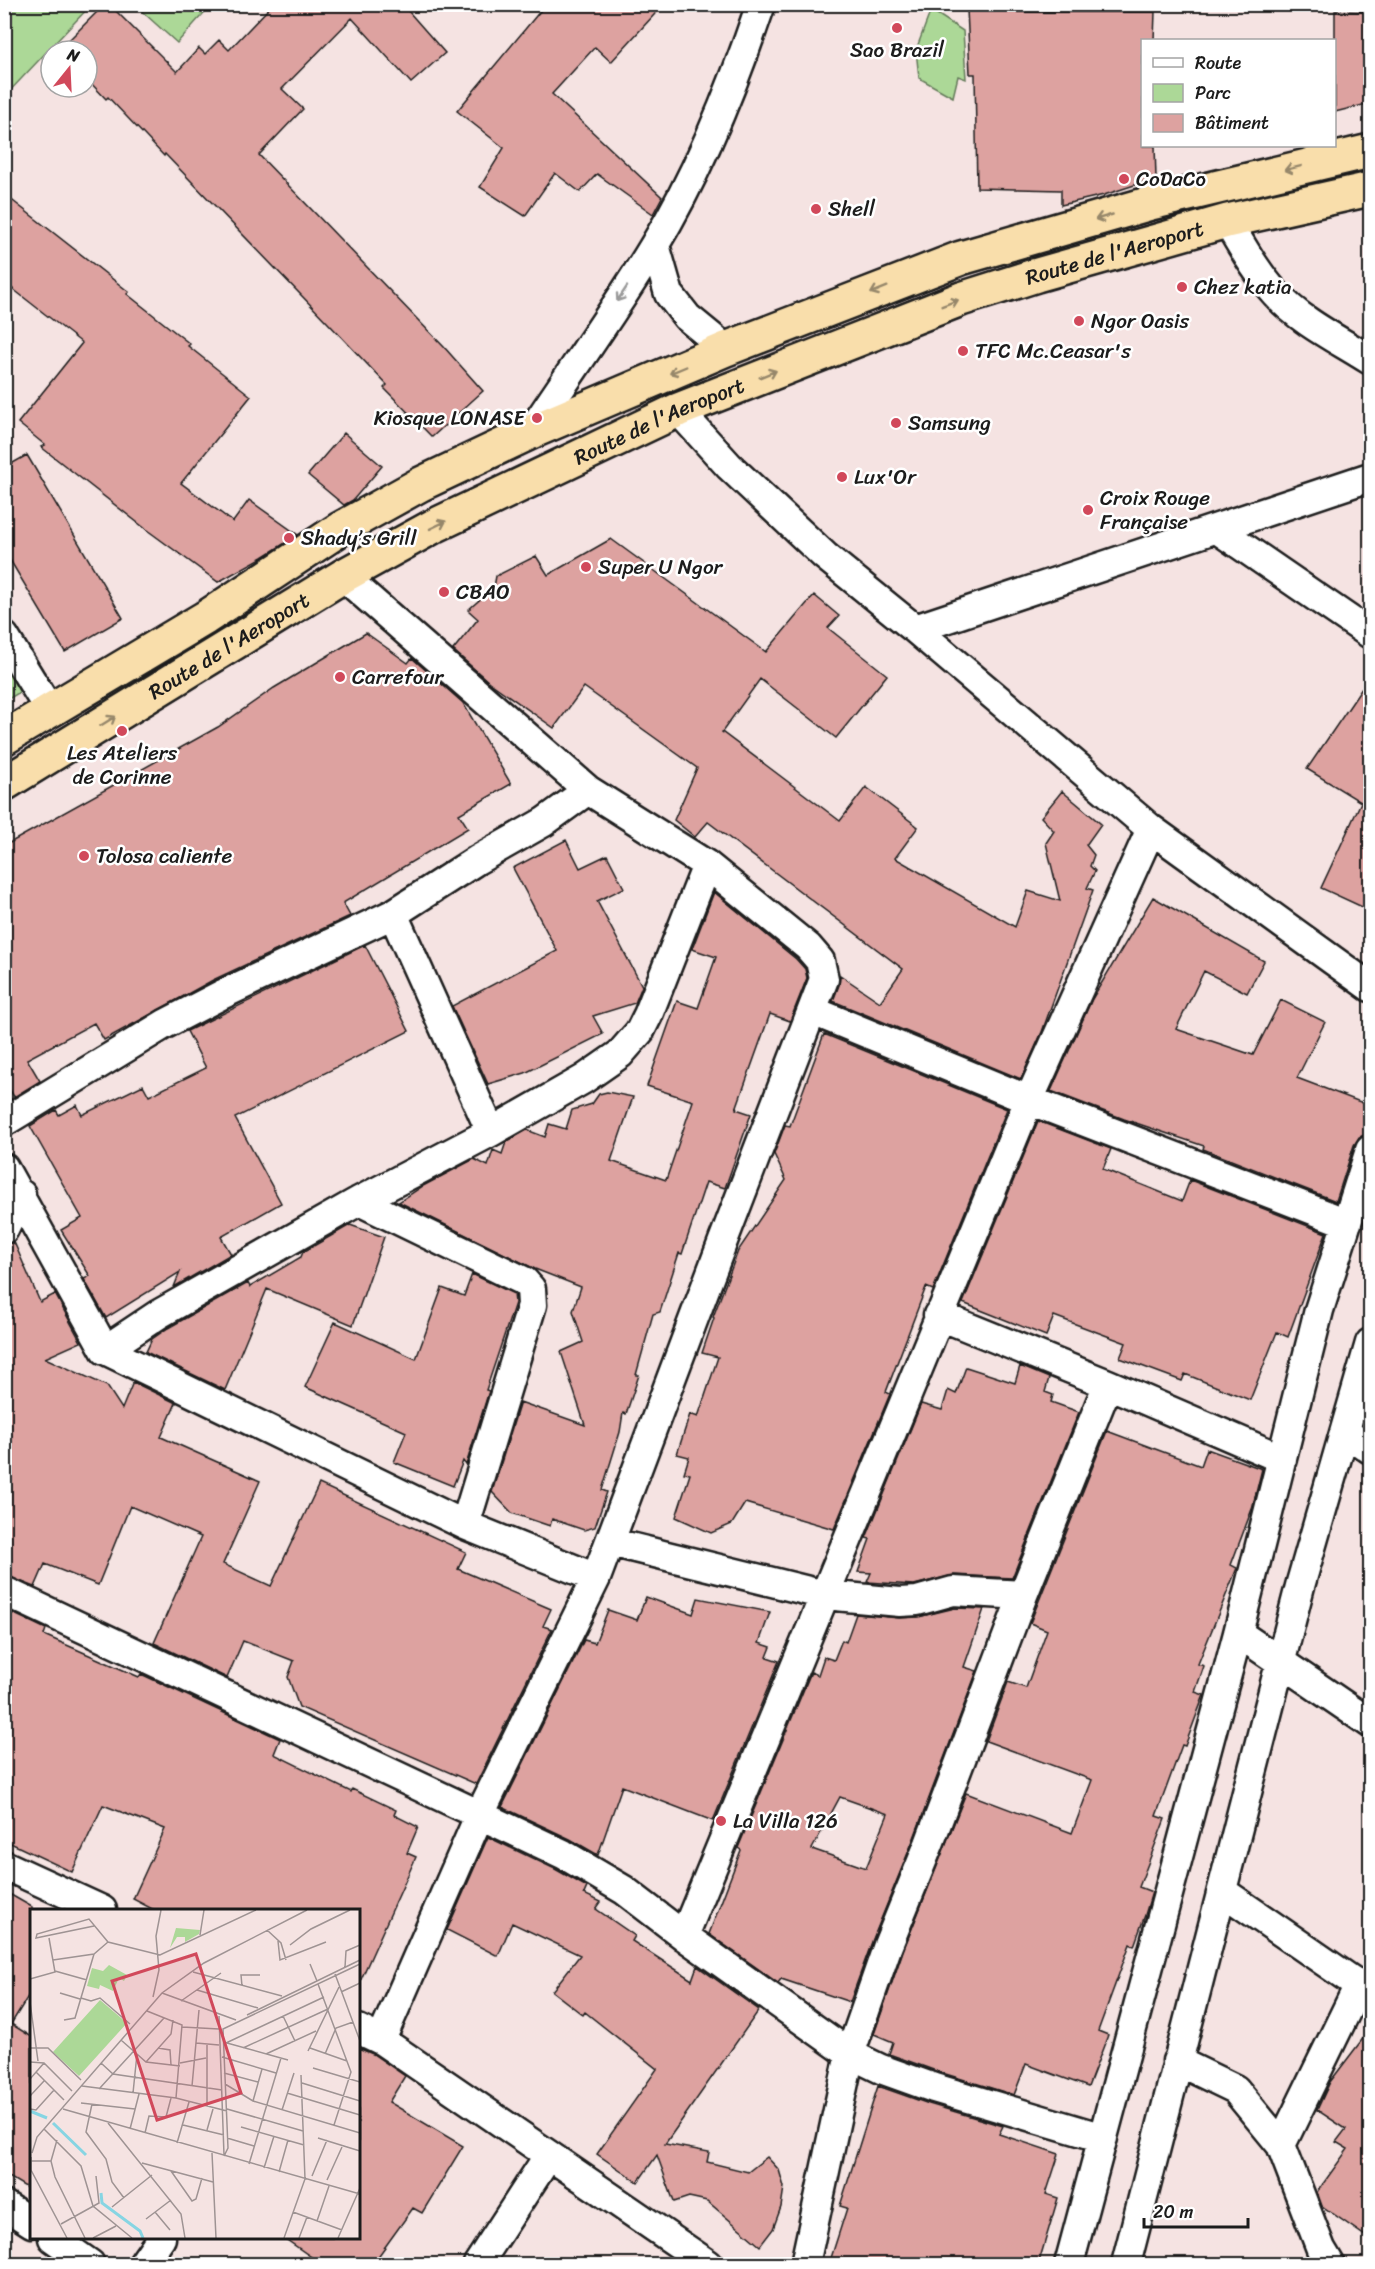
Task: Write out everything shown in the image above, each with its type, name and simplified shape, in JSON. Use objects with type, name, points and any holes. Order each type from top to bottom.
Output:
[{"type":"highway","name":"Route de l'Aeroport","points":[[4,738],[205,618],[340,529],[421,484],[531,432],[726,349],[960,258],[1151,203],[1371,151]]},
{"type":"highway","name":"Route de l'Aeroport","points":[[4,784],[343,576],[434,526],[678,410],[961,299],[1227,221],[1371,189]]},
{"type":"street","points":[[531,432],[655,245],[722,107],[743,59],[761,4]]},
{"type":"street","points":[[1227,221],[1254,266],[1277,295],[1306,320],[1371,360]]},
{"type":"street","points":[[655,245],[669,294],[687,317],[726,349]]},
{"type":"street","points":[[678,410],[729,466],[825,556],[915,628],[1151,829],[1371,987]]},
{"type":"street","points":[[915,628],[1371,477]]},
{"type":"street","points":[[1217,529],[1371,634]]},
{"type":"street","points":[[343,576],[588,790],[707,865],[816,955],[820,961],[824,979],[597,1578],[370,2034],[708,2265]]},
{"type":"street","points":[[4,636],[50,711]]},
{"type":"street","points":[[4,1122],[165,1024],[393,914],[477,860],[544,822],[588,790]]},
{"type":"street","points":[[684,1936],[938,1315],[1029,1100],[1151,829]]},
{"type":"street","points":[[105,1350],[159,1314],[359,1201],[491,1132],[584,1078],[620,1054],[640,1031],[648,1015],[707,865]]},
{"type":"street","points":[[393,914],[491,1132]]},
{"type":"street","points":[[813,1011],[1029,1100],[1347,1223]]},
{"type":"street","points":[[1069,2265],[1238,1633],[1319,1310],[1371,1150]]},
{"type":"street","points":[[4,1168],[21,1194],[105,1350],[465,1525],[597,1578]]},
{"type":"street","points":[[4,1229],[21,1194]]},
{"type":"street","points":[[359,1201],[524,1281],[531,1289],[532,1305],[465,1525]]},
{"type":"street","points":[[938,1315],[1108,1384],[1282,1459]]},
{"type":"street","points":[[1126,2265],[1300,1586],[1371,1343]]},
{"type":"street","points":[[805,2265],[850,2054],[888,1945],[929,1844],[1023,1595],[1108,1384]]},
{"type":"street","points":[[1345,1432],[1371,1449]]},
{"type":"street","points":[[610,1542],[825,1595],[900,1602],[953,1591],[1023,1595]]},
{"type":"street","points":[[4,1591],[563,1854],[624,1890],[684,1936],[850,2054],[881,2069],[934,2088],[1103,2138]]},
{"type":"street","points":[[1238,1633],[1371,1723]]},
{"type":"street","points":[[4,1865],[98,1909]]},
{"type":"street","points":[[1222,1891],[1365,1989],[1281,2145]]},
{"type":"street","points":[[1177,2061],[1235,2090],[1281,2145],[1321,2249],[1330,2265]]},
{"type":"street","points":[[478,2265],[549,2155]]},
{"type":"street","points":[[4,2205],[30,2222]]},
{"type":"street","points":[[54,2239],[90,2265]]},
{"type":"street","points":[[143,2265],[160,2239]]},
{"type":"green space","points":[[4,5],[91,5],[59,39],[39,39],[39,60],[5,96]]},
{"type":"green space","points":[[135,5],[211,5],[177,43]]},
{"type":"green space","points":[[931,10],[963,31],[966,79],[958,76],[953,97],[919,78],[916,50]]},
{"type":"green space","points":[[5,667],[20,692],[4,701]]},
{"type":"building","points":[[105,4],[109,4],[177,72],[199,48],[205,54],[219,40],[229,50],[273,4],[402,4],[445,53],[411,83],[352,18],[282,89],[303,109],[259,155],[444,347],[483,391],[432,437],[384,388],[387,385],[327,322],[165,154],[164,156],[108,97],[106,99],[99,92],[99,39],[70,39]]},
{"type":"building","points":[[546,4],[664,4],[611,62],[595,47],[552,94],[662,197],[653,214],[597,174],[580,192],[555,173],[525,216],[480,187],[504,148],[457,111]]},
{"type":"building","points":[[1011,6],[1011,12],[1155,12],[1154,39],[1141,39],[1141,147],[1155,147],[1156,178],[1104,195],[1061,205],[1061,190],[977,188],[975,74],[970,74],[967,9]]},
{"type":"building","points":[[1335,11],[1371,12],[1371,103],[1336,112]]},
{"type":"building","points":[[4,194],[129,292],[127,294],[251,396],[181,483],[233,522],[249,500],[298,535],[218,582],[41,447],[45,445],[18,423],[82,343],[4,282]]},
{"type":"building","points":[[344,433],[382,466],[353,500],[344,505],[308,475]]},
{"type":"building","points":[[27,455],[123,618],[65,652],[4,550],[4,468]]},
{"type":"building","points":[[611,539],[766,652],[814,595],[839,616],[828,628],[887,675],[836,738],[760,679],[722,732],[840,821],[866,787],[918,827],[895,858],[1015,927],[1028,891],[1060,901],[1046,843],[1054,831],[1041,817],[1062,791],[1101,824],[1086,845],[1094,855],[1090,866],[1095,871],[1087,888],[1093,890],[1042,1032],[1021,1079],[833,1001],[840,975],[880,1002],[903,969],[708,822],[695,837],[674,820],[697,768],[584,687],[554,728],[489,682],[453,650],[478,619],[468,610],[494,587],[496,576],[536,556],[548,575]]},
{"type":"building","points":[[366,633],[408,663],[412,658],[463,703],[511,784],[459,814],[468,828],[343,903],[350,916],[213,980],[104,1040],[94,1023],[27,1059],[40,1081],[14,1097],[4,1080],[4,846],[218,727],[274,688]]},
{"type":"building","points":[[1371,675],[1371,911],[1321,888],[1361,802],[1307,769]]},
{"type":"building","points":[[566,840],[580,868],[607,855],[624,888],[597,901],[642,986],[635,1003],[593,1016],[603,1034],[525,1073],[488,1084],[452,1006],[557,951],[513,868]]},
{"type":"building","points":[[714,892],[796,959],[805,969],[807,978],[790,1021],[770,1014],[736,1109],[751,1114],[725,1188],[706,1182],[660,1312],[653,1314],[636,1375],[639,1375],[626,1414],[623,1413],[620,1432],[602,1490],[607,1492],[595,1527],[584,1530],[552,1519],[550,1526],[512,1513],[492,1492],[520,1402],[585,1425],[561,1352],[583,1342],[573,1311],[581,1287],[535,1269],[399,1202],[423,1186],[474,1159],[488,1166],[493,1150],[502,1154],[506,1142],[527,1130],[545,1137],[549,1124],[566,1129],[572,1110],[592,1104],[599,1094],[607,1092],[633,1097],[611,1161],[666,1180],[693,1101],[647,1086],[677,1001],[698,1008],[716,957],[692,949]]},
{"type":"building","points":[[1153,897],[1264,961],[1247,993],[1204,971],[1176,1029],[1253,1055],[1281,1000],[1325,1022],[1297,1078],[1371,1106],[1371,1125],[1367,1134],[1359,1137],[1354,1145],[1336,1201],[1203,1149],[1204,1146],[1051,1091],[1092,999]]},
{"type":"building","points":[[365,945],[409,1031],[235,1118],[281,1203],[221,1237],[231,1254],[174,1287],[180,1272],[106,1318],[84,1279],[90,1276],[61,1230],[82,1218],[30,1126],[56,1110],[59,1115],[77,1105],[82,1115],[143,1085],[149,1096],[206,1068],[187,1031]]},
{"type":"building","points":[[824,1034],[1007,1109],[933,1290],[926,1287],[886,1392],[890,1394],[834,1529],[745,1503],[732,1524],[711,1533],[676,1517],[690,1474],[684,1473],[689,1457],[677,1454],[690,1414],[698,1417],[718,1357],[702,1353],[738,1251],[786,1180],[774,1154],[785,1125],[790,1126]]},
{"type":"building","points":[[1038,1121],[1111,1149],[1103,1169],[1182,1201],[1190,1180],[1326,1233],[1288,1337],[1277,1332],[1250,1400],[1185,1374],[1182,1381],[1120,1358],[1126,1343],[1054,1316],[1046,1336],[963,1303]]},
{"type":"building","points":[[350,1225],[384,1237],[353,1325],[267,1289],[225,1390],[146,1352],[152,1339],[168,1328],[248,1283],[250,1287],[301,1257],[303,1252]]},
{"type":"building","points":[[14,1242],[40,1302],[55,1294],[81,1342],[45,1358],[107,1386],[122,1409],[133,1382],[176,1403],[161,1437],[260,1481],[223,1564],[271,1586],[319,1484],[466,1552],[458,1569],[551,1609],[543,1626],[552,1629],[476,1784],[299,1707],[288,1677],[294,1661],[243,1641],[227,1678],[154,1643],[201,1537],[130,1506],[98,1585],[45,1564],[35,1587],[4,1575],[4,1245]]},
{"type":"building","points":[[472,1274],[514,1294],[515,1303],[486,1390],[489,1391],[466,1465],[463,1461],[453,1486],[394,1462],[406,1432],[305,1387],[335,1322],[416,1359],[442,1288],[464,1296]]},
{"type":"building","points":[[1020,1366],[1049,1378],[1045,1392],[1053,1395],[1051,1402],[1079,1412],[1012,1578],[954,1575],[914,1585],[867,1582],[871,1573],[858,1572],[870,1539],[866,1538],[921,1404],[942,1410],[948,1390],[956,1394],[966,1367],[1015,1383]]},
{"type":"building","points":[[1107,1431],[1201,1466],[1207,1449],[1262,1469],[1252,1509],[1231,1565],[1237,1568],[1198,1664],[1204,1666],[1195,1692],[1204,1695],[1185,1746],[1182,1745],[1156,1816],[1165,1819],[1139,1887],[1152,1892],[1134,1946],[1130,1944],[1098,2031],[1108,2035],[1088,2087],[1026,2064],[1014,2095],[889,2054],[893,2042],[874,2034],[903,1951],[966,1793],[1072,1833],[1092,1780],[986,1741],[1008,1682],[1026,1688],[1047,1630],[1030,1623]]},
{"type":"building","points":[[646,1597],[693,1614],[698,1598],[770,1612],[759,1643],[771,1647],[767,1657],[779,1661],[713,1821],[622,1786],[598,1855],[502,1807],[584,1640],[595,1643],[608,1610],[637,1620]]},
{"type":"building","points":[[955,1608],[984,1609],[964,1667],[977,1671],[914,1838],[850,2002],[781,1979],[778,1983],[709,1934],[741,1850],[738,1848],[811,1672],[818,1675],[824,1657],[834,1660],[842,1640],[846,1642],[856,1614],[899,1618],[918,1617]],"holes":[[[840,1797],[888,1814],[866,1868],[812,1849]]]},
{"type":"building","points":[[4,1609],[46,1629],[44,1635],[139,1677],[141,1674],[280,1739],[274,1754],[351,1792],[352,1789],[396,1810],[394,1815],[418,1827],[407,1853],[416,1857],[360,1982],[360,1909],[152,1909],[133,1899],[165,1829],[103,1805],[72,1872],[4,1840]]},
{"type":"building","points":[[488,1837],[587,1887],[584,1894],[601,1902],[596,1909],[635,1936],[632,1941],[692,1980],[697,1966],[759,2010],[665,2144],[709,2152],[707,2162],[748,2172],[767,2157],[779,2170],[784,2187],[781,2207],[773,2229],[760,2246],[707,2201],[689,2197],[674,2202],[657,2155],[638,2182],[597,2154],[657,2069],[585,2012],[583,2015],[552,1991],[580,1955],[512,1923],[498,1956],[447,1930]]},
{"type":"building","points":[[4,1891],[32,1907],[30,1909],[30,1993],[11,2024],[30,2036],[30,2190],[4,2174]]},
{"type":"building","points":[[1371,2028],[1371,2240],[1322,2206],[1317,2192],[1348,2149],[1336,2142],[1346,2129],[1317,2110],[1330,2082]]},
{"type":"building","points":[[360,2049],[373,2054],[405,2076],[389,2102],[463,2146],[422,2213],[413,2208],[372,2265],[323,2265],[285,2239],[360,2239]]},
{"type":"building","points":[[878,2086],[1003,2126],[999,2134],[1059,2154],[1046,2194],[1058,2198],[1038,2265],[850,2265],[831,2258],[847,2208],[840,2206]]},
{"type":"place","name":"Sao Brazil","points":[[897,28]]},
{"type":"place","name":"CoDaCo","points":[[1124,179]]},
{"type":"place","name":"Shell","points":[[816,209]]},
{"type":"place","name":"Chez katia","points":[[1182,287]]},
{"type":"place","name":"Ngor Oasis","points":[[1079,321]]},
{"type":"place","name":"TFC Mc.Ceasar's","points":[[963,351]]},
{"type":"place","name":"Kiosque LONASE","points":[[537,418]]},
{"type":"place","name":"Samsung","points":[[896,423]]},
{"type":"place","name":"Lux'Or","points":[[842,477]]},
{"type":"place","name":"Croix Rouge Française","points":[[1088,510]]},
{"type":"place","name":"Shady’s Grill","points":[[289,538]]},
{"type":"place","name":"Super U Ngor","points":[[586,567]]},
{"type":"place","name":"CBAO","points":[[444,592]]},
{"type":"place","name":"Carrefour","points":[[340,677]]},
{"type":"place","name":"Les Ateliers de Corinne","points":[[122,731]]},
{"type":"place","name":"Tolosa caliente","points":[[84,856]]},
{"type":"place","name":"La Villa 126","points":[[721,1821]]}]
